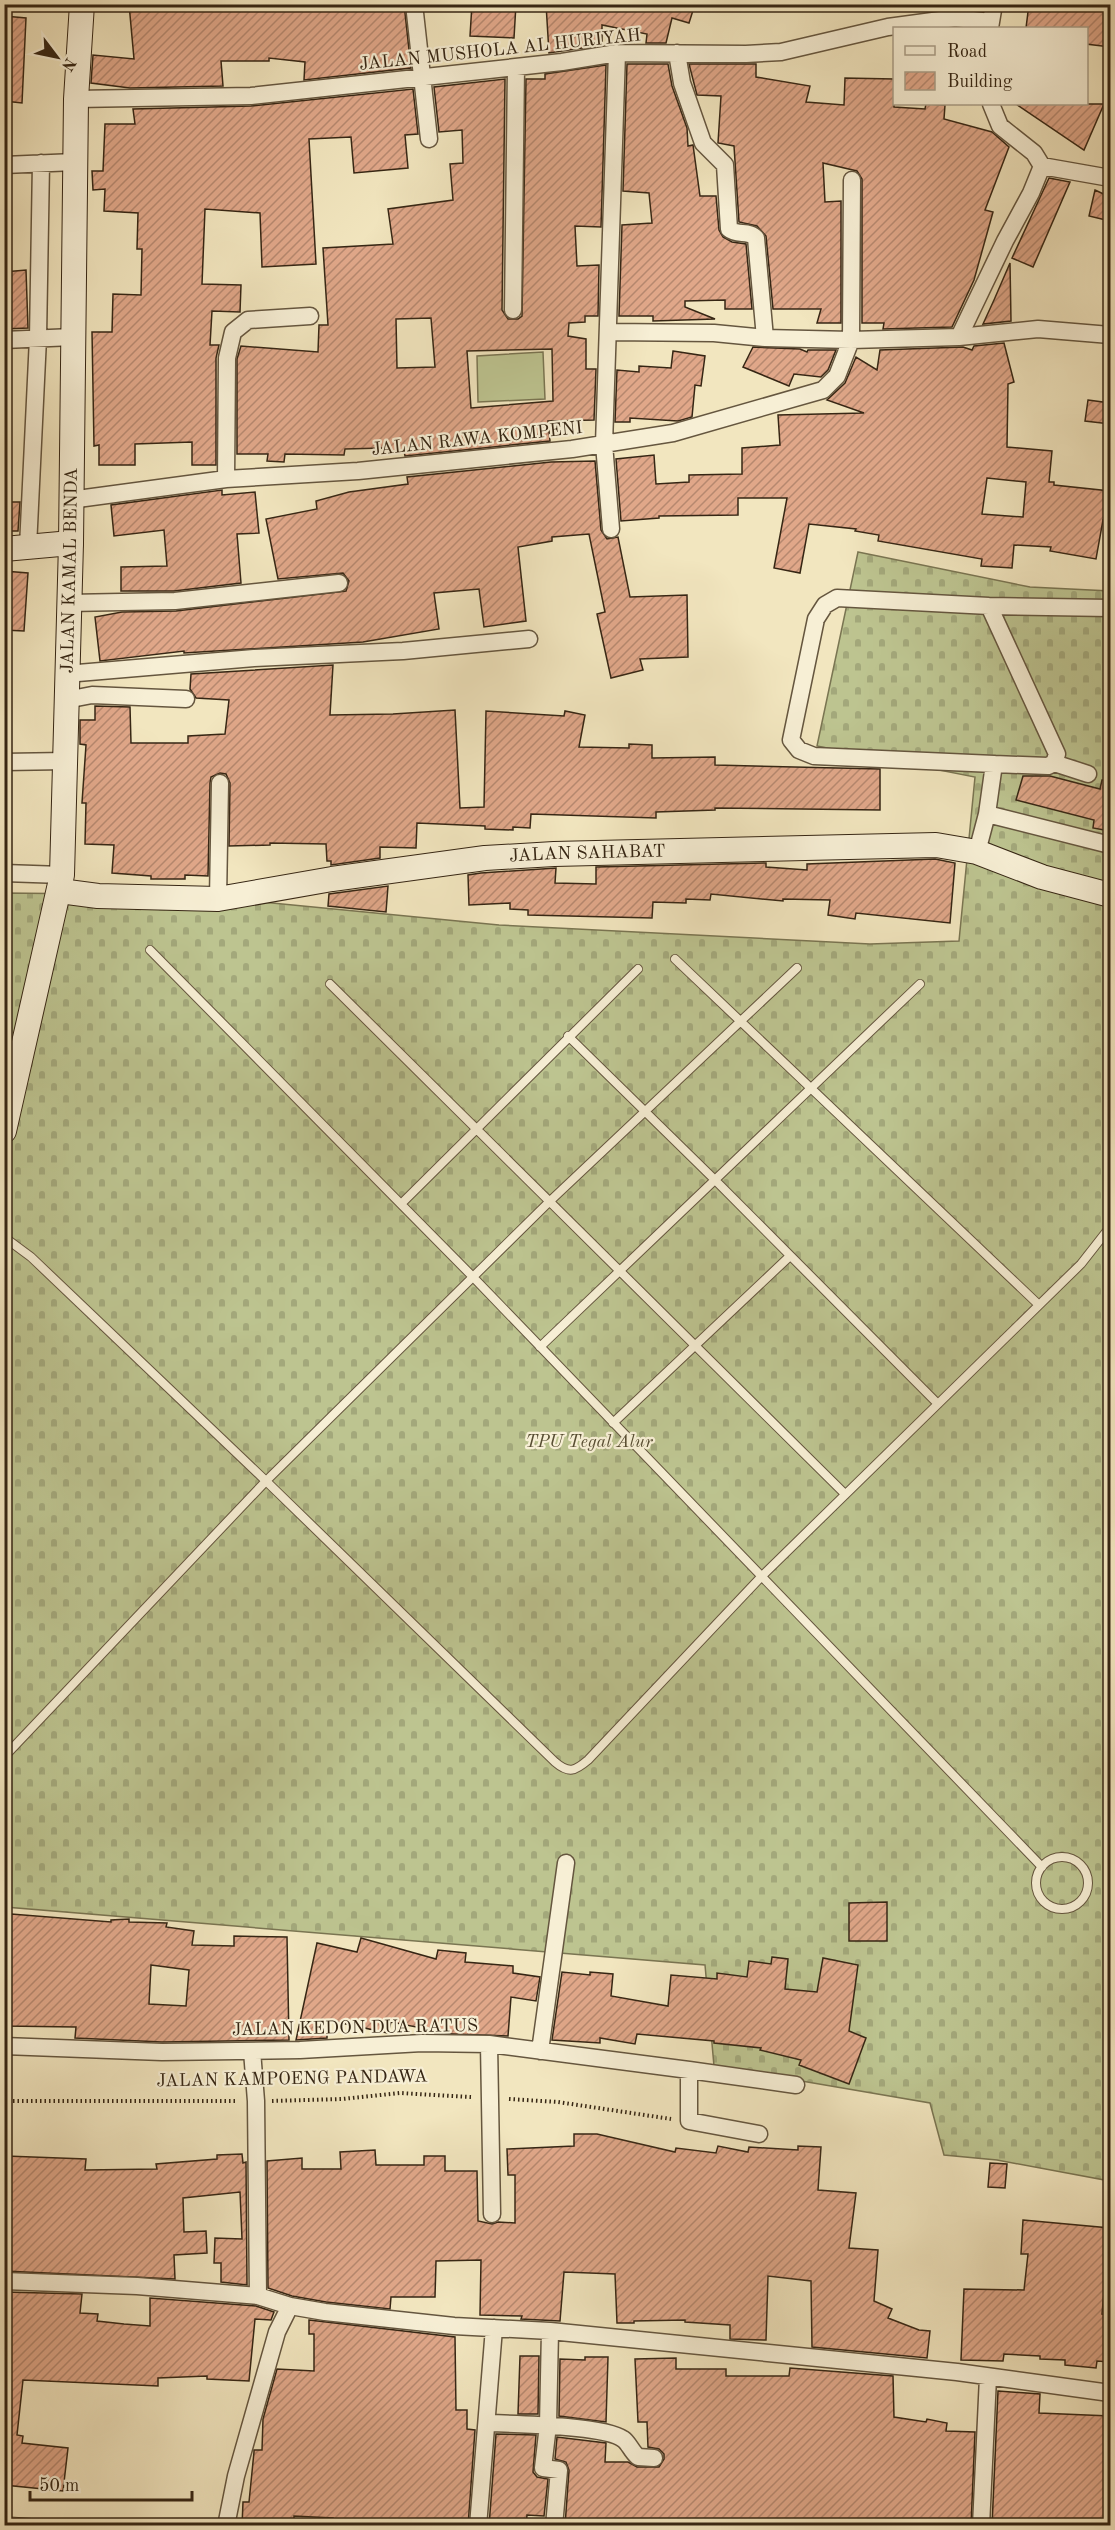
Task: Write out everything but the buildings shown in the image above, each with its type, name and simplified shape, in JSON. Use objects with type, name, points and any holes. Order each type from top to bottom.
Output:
[{"type":"main road","name":"JALAN KAMAL BENDA","points":[[4,1131],[57,881],[52,761],[66,700],[68,603],[40,546],[70,500],[54,338],[56,163],[76,99],[82,4]]},
{"type":"main road","name":"JALAN SAHABAT","points":[[57,881],[98,896],[218,899],[332,879],[496,857],[936,845],[977,852],[1042,877],[1110,895]]},
{"type":"street","points":[[414,4],[429,139]]},
{"type":"street","points":[[990,25],[994,4]]},
{"type":"street","name":"JALAN MUSHOLA AL HURIYAH","points":[[76,99],[251,96],[516,67],[617,53],[781,52],[888,27],[955,18],[990,25]]},
{"type":"street","points":[[611,528],[603,444],[617,53]]},
{"type":"street","points":[[677,53],[682,83],[703,143],[725,165],[729,229],[734,233],[751,234],[756,237],[765,338]]},
{"type":"street","points":[[513,310],[516,67]]},
{"type":"street","points":[[991,105],[1000,126],[1034,153],[1042,166],[1110,178]]},
{"type":"street","points":[[4,165],[56,163],[54,338],[40,546]]},
{"type":"street","points":[[959,337],[1031,193],[1042,166]]},
{"type":"street","name":"JALAN RAWA KOMPENI","points":[[70,500],[226,479],[470,461],[603,444],[673,433],[824,390],[837,376],[851,340],[852,180]]},
{"type":"street","points":[[226,479],[227,358],[233,332],[249,320],[310,316]]},
{"type":"street","points":[[608,332],[714,333],[765,338],[851,340],[959,337],[1038,329],[1110,335]]},
{"type":"street","points":[[4,340],[54,338]]},
{"type":"street","points":[[68,603],[175,601],[339,583]]},
{"type":"street","points":[[1088,774],[1054,763],[1048,766],[814,756],[799,750],[791,741],[816,619],[825,605],[837,598],[990,606],[1110,608]]},
{"type":"street","points":[[990,606],[1056,750],[1054,763]]},
{"type":"street","points":[[66,674],[254,658],[403,651],[529,639]]},
{"type":"street","points":[[66,700],[93,695],[186,699]]},
{"type":"street","points":[[4,762],[52,761]]},
{"type":"street","points":[[977,852],[987,814],[994,764]]},
{"type":"street","points":[[218,899],[220,783]]},
{"type":"street","points":[[987,814],[1110,845]]},
{"type":"street","points":[[4,873],[26,874],[57,881]]},
{"type":"street","points":[[540,2051],[566,1863]]},
{"type":"street","name":"JALAN KEDON DUA RATUS","points":[[4,2046],[162,2052],[252,2051],[422,2043],[489,2044],[796,2085]]},
{"type":"street","points":[[489,2044],[488,2098],[492,2214]]},
{"type":"street","points":[[252,2051],[256,2101],[258,2296]]},
{"type":"street","points":[[689,2070],[689,2121],[759,2134]]},
{"type":"street","points":[[4,2281],[137,2286],[258,2296],[290,2306],[454,2326],[550,2331],[988,2377],[1110,2393]]},
{"type":"street","points":[[226,2526],[236,2476],[277,2332],[290,2306]]},
{"type":"street","points":[[478,2526],[494,2328]]},
{"type":"street","points":[[550,2331],[548,2425],[543,2468],[559,2470],[554,2526]]},
{"type":"street","points":[[981,2526],[988,2377]]},
{"type":"street","points":[[487,2423],[548,2425],[621,2437],[638,2457],[654,2458]]},
{"type":"lane","points":[[150,951],[473,1277],[1042,1867]]},
{"type":"lane","points":[[675,959],[1039,1305]]},
{"type":"lane","points":[[4,1757],[266,1481],[549,1202],[797,968]]},
{"type":"lane","points":[[401,1204],[475,1128],[638,969]]},
{"type":"lane","points":[[330,984],[845,1494]]},
{"type":"lane","points":[[540,1347],[920,984]]},
{"type":"lane","points":[[568,1036],[645,1110],[938,1404]]},
{"type":"lane","points":[[4,1237],[31,1257],[566,1771],[577,1769],[588,1760],[761,1577],[1081,1264],[1110,1227]]},
{"type":"lane","points":[[613,1423],[790,1256]]},
{"type":"lane","points":[[1058,1858],[1076,1861],[1087,1874],[1087,1892],[1082,1900],[1076,1906],[1058,1909],[1042,1900],[1036,1884],[1042,1867],[1058,1858]]},
{"type":"lane","points":[[4,2521],[73,2526]]},
{"type":"path","name":"JALAN KAMPOENG PANDAWA","points":[[4,2101],[256,2101],[342,2099],[400,2093],[558,2102],[689,2121]]},
{"type":"green space","points":[[543,352],[545,399],[478,402],[477,356]]},
{"type":"green space","name":"TPU Tegal Alur","points":[[858,552],[1030,587],[1110,591],[1110,2181],[997,2160],[944,2155],[930,2103],[714,2066],[705,1965],[5,1907],[4,893],[189,895],[499,925],[870,944],[959,941],[975,777],[817,746]]}]
